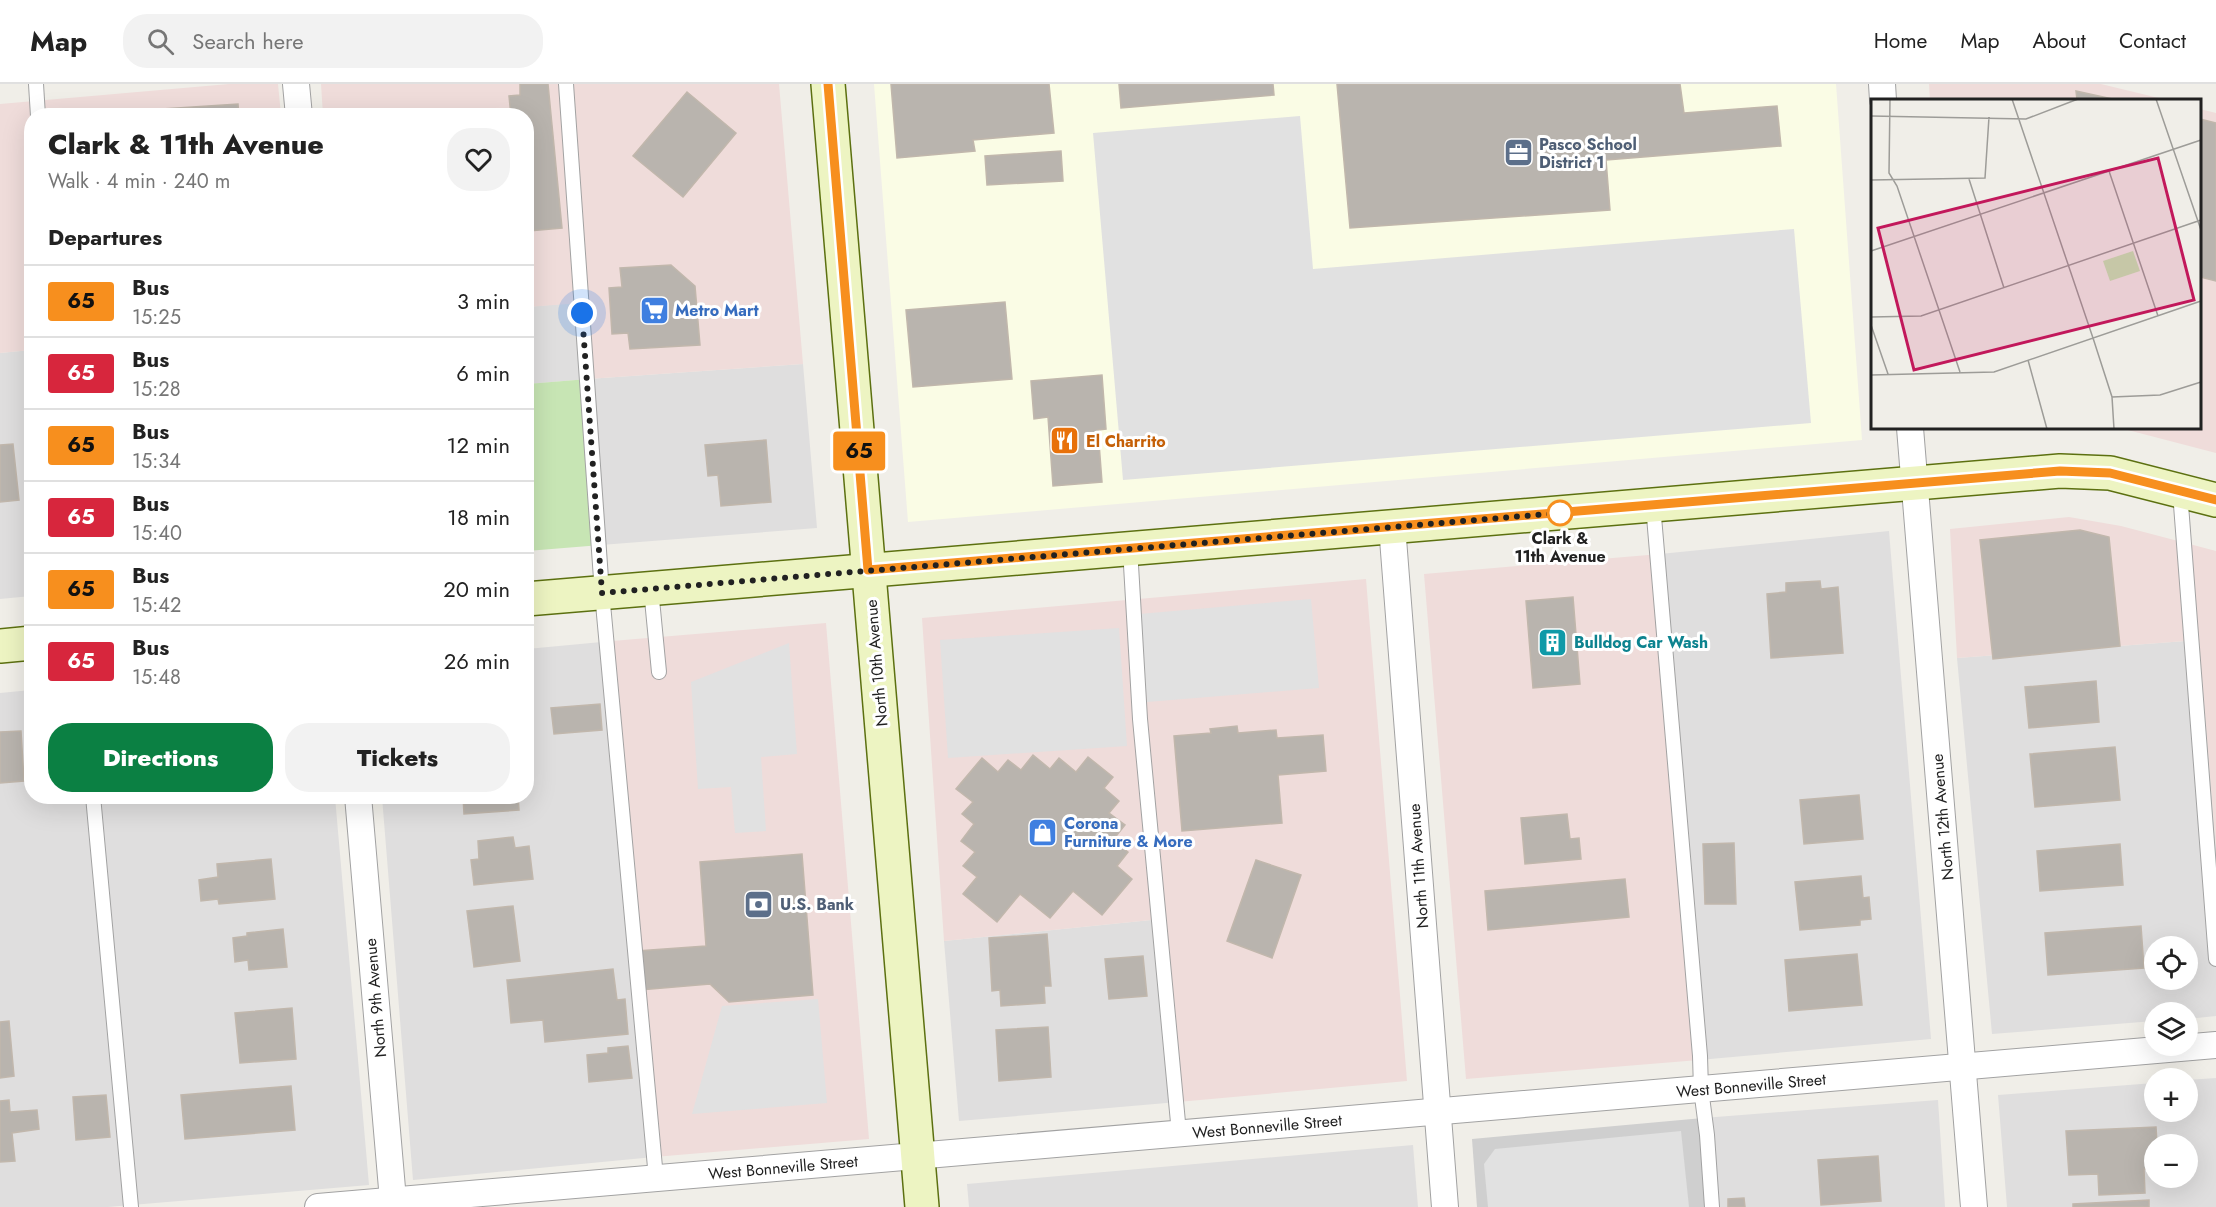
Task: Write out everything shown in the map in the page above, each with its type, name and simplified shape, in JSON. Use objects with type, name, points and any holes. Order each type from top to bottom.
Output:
[{"type":"street","points":[[296,84],[298,108]]},
{"type":"street","name":"North 10th Avenue","points":[[828,84],[922,1207]]},
{"type":"street","points":[[1882,84],[1883,99]]},
{"type":"street","name":"North 12th Avenue","points":[[1910,429],[1974,1207]]},
{"type":"street","points":[[534,598],[1915,483],[2084,471],[2110,473],[2216,500]]},
{"type":"street","name":"North 11th Avenue","points":[[1392,526],[1445,1207]]},
{"type":"street","points":[[0,646],[24,644]]},
{"type":"street","name":"North 9th Avenue","points":[[359,804],[393,1200]]},
{"type":"street","name":"West Bonneville Street","points":[[318,1207],[2216,1045]]},
{"type":"lane","points":[[36,84],[38,108]]},
{"type":"lane","points":[[566,84],[602,593],[656,1178]]},
{"type":"lane","points":[[2180,491],[2216,959]]},
{"type":"lane","points":[[1653,505],[1712,1207]]},
{"type":"lane","points":[[1130,548],[1140,719],[1179,1133]]},
{"type":"lane","points":[[651,589],[659,672]]},
{"type":"lane","points":[[94,804],[131,1207]]},
{"type":"shaded area","points":[[229,84],[278,84],[280,108],[24,108],[24,351],[0,353],[0,104]]},
{"type":"shaded area","points":[[321,84],[779,84],[803,364],[588,379],[582,303],[534,306],[534,108],[323,108]]},
{"type":"shaded area","points":[[874,84],[1836,84],[1862,440],[908,522]]},
{"type":"shaded area","points":[[1929,84],[2101,84],[2163,99],[1930,99]]},
{"type":"shaded area","points":[[2201,109],[2216,113],[2216,453],[2124,429],[2201,429]]},
{"type":"shaded area","points":[[1300,116],[1313,269],[1794,229],[1811,423],[1123,480],[1093,133]]},
{"type":"shaded area","points":[[582,302],[588,379],[534,383],[534,306]]},
{"type":"shaded area","points":[[24,351],[24,597],[0,599],[0,353]]},
{"type":"shaded area","points":[[803,364],[817,528],[601,545],[588,379]]},
{"type":"shaded area","points":[[2069,517],[2121,526],[2216,551],[2216,850],[2199,640],[1957,658],[1950,529]]},
{"type":"shaded area","points":[[1889,531],[1931,1039],[1699,1060],[1660,554]]},
{"type":"shaded area","points":[[1660,554],[1699,1060],[1466,1079],[1424,574]]},
{"type":"shaded area","points":[[1366,579],[1407,1081],[1178,1102],[1161,919],[944,941],[922,618]]},
{"type":"shaded area","points":[[1311,599],[1319,688],[1147,702],[1139,614]]},
{"type":"shaded area","points":[[826,623],[869,1139],[654,1157],[612,641]]},
{"type":"shaded area","points":[[1119,628],[1127,746],[948,758],[940,640]]},
{"type":"shaded area","points":[[2199,640],[2216,850],[2216,1016],[2198,1018],[2198,1002],[2144,1002],[2144,1022],[1992,1034],[1957,658]]},
{"type":"shaded area","points":[[612,641],[654,1157],[413,1180],[383,804],[534,804],[534,648]]},
{"type":"shaded area","points":[[789,643],[797,754],[761,757],[766,831],[735,833],[731,787],[698,789],[691,682]]},
{"type":"shaded area","points":[[24,691],[24,804],[336,804],[369,1185],[108,1207],[0,1207],[0,693]]},
{"type":"shaded area","points":[[1161,919],[1178,1102],[959,1121],[944,941]]},
{"type":"shaded area","points":[[818,999],[827,1103],[692,1114],[722,1006]]},
{"type":"shaded area","points":[[2216,1078],[2216,1207],[2007,1207],[1998,1095],[2144,1084],[2144,1122],[2198,1122],[2198,1079]]},
{"type":"shaded area","points":[[1938,1100],[1945,1207],[1710,1207],[1703,1118]]},
{"type":"shaded area","points":[[1703,1118],[1710,1207],[1477,1207],[1472,1139]]},
{"type":"shaded area","points":[[1681,1131],[1689,1207],[1488,1207],[1484,1164],[1495,1149]]},
{"type":"shaded area","points":[[1413,1145],[1418,1207],[969,1207],[967,1184]]},
{"type":"green space","points":[[588,379],[601,545],[534,550],[534,383]]},
{"type":"building","points":[[520,84],[548,84],[562,228],[534,231],[534,108],[510,108],[509,96],[520,95]]},
{"type":"building","points":[[891,84],[1049,84],[1054,133],[973,140],[975,151],[897,158]]},
{"type":"building","points":[[1119,84],[1273,84],[1274,95],[1121,108]]},
{"type":"building","name":"Pasco School District 1","points":[[1337,84],[1680,84],[1684,113],[1777,106],[1781,146],[1606,160],[1610,210],[1350,228]]},
{"type":"building","points":[[2076,91],[2112,99],[2077,99]]},
{"type":"building","points":[[687,92],[736,133],[683,197],[633,156]]},
{"type":"building","points":[[238,104],[238,108],[177,108]]},
{"type":"building","points":[[2201,119],[2216,123],[2216,281],[2201,277]]},
{"type":"building","points":[[1061,151],[1063,181],[987,185],[985,156]]},
{"type":"building","name":"Metro Mart","points":[[671,265],[695,286],[700,345],[630,349],[628,333],[612,334],[609,288],[622,287],[620,268]]},
{"type":"building","points":[[1005,302],[1012,379],[913,387],[906,310]]},
{"type":"building","points":[[1102,375],[1106,429],[1098,430],[1102,482],[1053,486],[1048,417],[1034,419],[1031,381]]},
{"type":"building","points":[[766,440],[771,502],[721,506],[718,475],[708,476],[705,445]]},
{"type":"building","points":[[13,444],[19,500],[0,502],[0,445]]},
{"type":"building","points":[[2080,530],[2109,537],[2120,646],[1993,659],[1980,540]]},
{"type":"building","points":[[1820,581],[1821,589],[1838,587],[1843,653],[1771,658],[1767,594],[1786,592],[1786,583]]},
{"type":"building","name":"Bulldog Car Wash","points":[[1573,597],[1580,684],[1533,688],[1526,601]]},
{"type":"building","points":[[2096,681],[2099,722],[2029,728],[2025,687]]},
{"type":"building","points":[[600,704],[602,730],[554,734],[551,708]]},
{"type":"building","points":[[1237,726],[1238,733],[1276,730],[1277,738],[1323,735],[1326,771],[1278,775],[1282,823],[1182,831],[1174,736],[1211,733],[1210,729]]},
{"type":"building","points":[[21,731],[24,781],[0,783],[0,732]]},
{"type":"building","points":[[2115,747],[2120,800],[2035,807],[2030,754]]},
{"type":"building","name":"Corona Furniture & More","points":[[1033,755],[1050,769],[1059,758],[1076,772],[1088,757],[1113,777],[1104,788],[1119,801],[1109,813],[1125,825],[1113,840],[1128,852],[1117,866],[1132,879],[1102,915],[1073,891],[1050,918],[1020,894],[997,922],[963,894],[977,877],[963,866],[975,852],[961,841],[974,824],[962,814],[973,802],[956,789],[982,758],[998,772],[1008,760],[1021,770]]},
{"type":"building","points":[[1859,795],[1863,839],[1804,844],[1800,800]]},
{"type":"building","points":[[463,804],[519,804],[519,810],[464,814]]},
{"type":"building","points":[[1567,814],[1570,839],[1579,838],[1581,859],[1525,864],[1521,818]]},
{"type":"building","points":[[513,837],[515,848],[529,846],[533,879],[474,885],[471,860],[479,859],[478,841]]},
{"type":"building","points":[[1734,843],[1736,904],[1705,904],[1703,844]]},
{"type":"building","points":[[2120,844],[2123,885],[2040,891],[2037,851]]},
{"type":"building","points":[[802,854],[813,995],[729,1002],[710,984],[640,990],[637,951],[706,946],[700,862]]},
{"type":"building","points":[[271,859],[275,899],[219,904],[218,899],[201,901],[199,880],[218,877],[217,864]]},
{"type":"building","points":[[1256,860],[1301,875],[1272,958],[1227,941]]},
{"type":"building","points":[[1861,876],[1863,898],[1869,897],[1871,919],[1860,920],[1860,925],[1800,930],[1795,882]]},
{"type":"building","points":[[1625,879],[1629,917],[1488,930],[1485,891]]},
{"type":"building","points":[[513,906],[520,961],[474,967],[467,911]]},
{"type":"building","points":[[2141,926],[2144,968],[2048,975],[2045,933]]},
{"type":"building","points":[[283,929],[287,967],[249,970],[248,960],[235,962],[233,938],[247,936],[247,933]]},
{"type":"building","points":[[1047,934],[1051,986],[1044,986],[1045,1003],[1001,1006],[1000,990],[992,991],[989,938]]},
{"type":"building","points":[[1857,954],[1862,1005],[1789,1011],[1785,960]]},
{"type":"building","points":[[1143,956],[1147,996],[1109,999],[1105,959]]},
{"type":"building","points":[[613,969],[617,1000],[625,999],[628,1034],[545,1042],[543,1020],[511,1023],[507,980]]},
{"type":"building","points":[[292,1008],[296,1059],[240,1063],[235,1013]]},
{"type":"building","points":[[9,1021],[14,1076],[0,1078],[0,1022]]},
{"type":"building","points":[[1048,1027],[1051,1077],[999,1081],[996,1030]]},
{"type":"building","points":[[628,1046],[632,1078],[589,1082],[587,1055],[608,1053],[608,1048]]},
{"type":"building","points":[[291,1086],[295,1130],[185,1139],[181,1095]]},
{"type":"building","points":[[106,1095],[110,1137],[76,1140],[73,1097]]},
{"type":"building","points":[[9,1100],[10,1112],[37,1110],[39,1129],[12,1133],[15,1161],[0,1162],[0,1101]]},
{"type":"building","points":[[2156,1127],[2156,1134],[2144,1134],[2145,1193],[2099,1195],[2098,1174],[2069,1175],[2066,1131]]},
{"type":"building","points":[[1878,1156],[1881,1201],[1821,1205],[1818,1160]]},
{"type":"building","points":[[1744,1198],[1745,1207],[1728,1207],[1728,1199]]},
{"type":"building","points":[[2149,1200],[2149,1207],[2073,1207],[2073,1204]]},
{"type":"bus line","name":"65","points":[[828,84],[868,570],[2060,471],[2110,473],[2216,500]]},
{"type":"place","name":"Pasco School District 1","points":[[1518,153]]},
{"type":"place","name":"Metro Mart","points":[[654,310]]},
{"type":"place","name":"El Charrito","points":[[1065,441]]},
{"type":"place","name":"Clark & 11th Avenue","points":[[1560,513]]},
{"type":"place","name":"Bulldog Car Wash","points":[[1553,642]]},
{"type":"place","name":"Corona Furniture & More","points":[[1043,832]]},
{"type":"place","name":"U.S. Bank","points":[[759,904]]},
{"type":"route","points":[[582,313],[602,593],[1560,513]]}]
